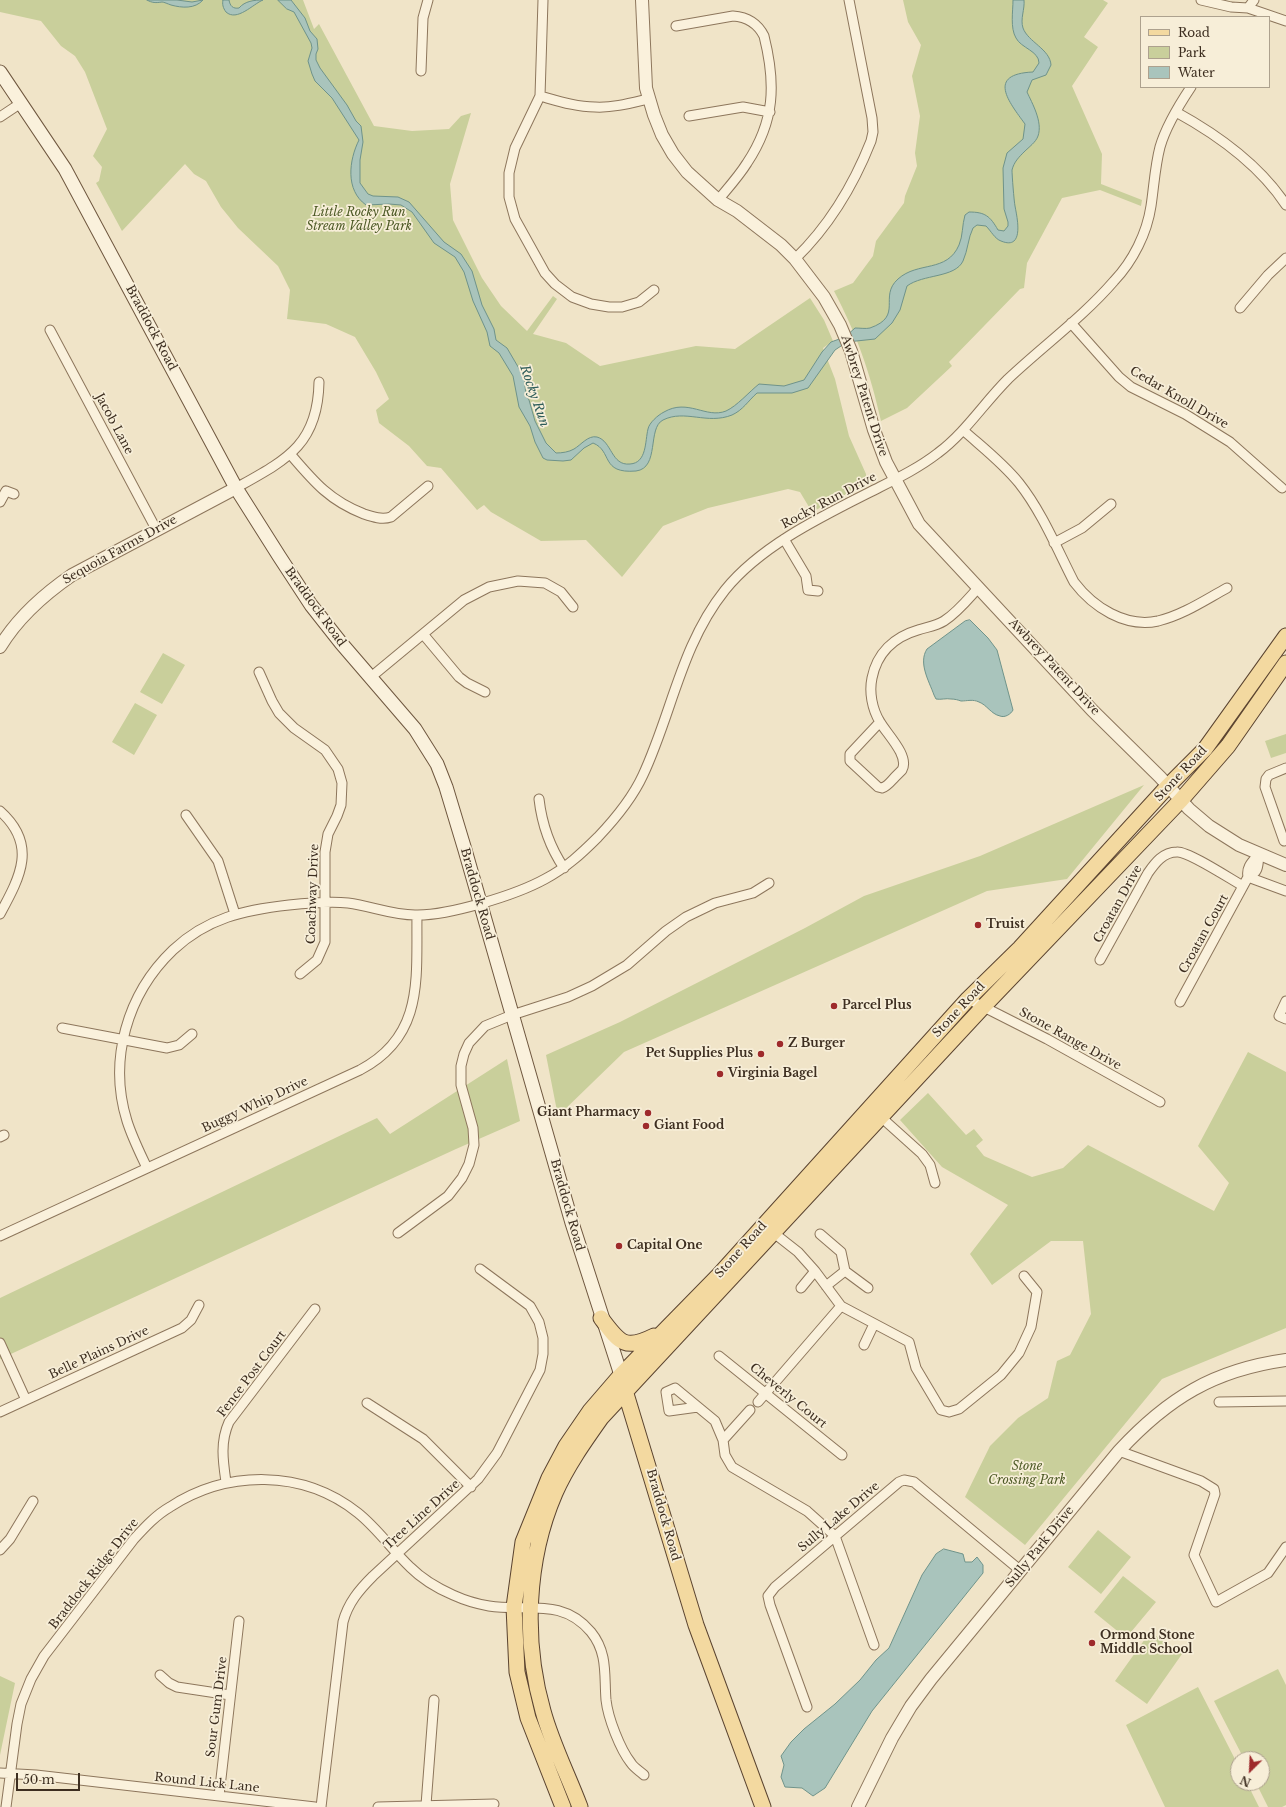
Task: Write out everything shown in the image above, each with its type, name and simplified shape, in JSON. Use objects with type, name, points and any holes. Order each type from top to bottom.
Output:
[{"type":"main road","name":"Braddock Road","points":[[0,72],[66,169],[236,488],[301,591],[341,643],[415,730],[437,764],[446,787],[601,1318],[621,1375],[669,1529],[678,1568],[696,1625],[763,1807]]},
{"type":"main road","name":"Stone Road","points":[[580,1807],[543,1712],[536,1683],[531,1640],[532,1588],[537,1555],[544,1526],[555,1493],[574,1456],[596,1424],[626,1392],[769,1229],[968,998],[1035,931],[1214,738],[1286,636]]},
{"type":"main road","name":"Stone Road","points":[[563,1807],[528,1718],[517,1672],[514,1607],[523,1542],[549,1478],[566,1446],[579,1426],[621,1375],[719,1275],[769,1229],[882,1118],[984,1006],[1181,800],[1228,746],[1286,664]]},
{"type":"main road","points":[[601,1318],[617,1338],[626,1343],[636,1344],[662,1332]]},
{"type":"street","points":[[421,71],[422,18],[428,0]]},
{"type":"street","points":[[543,0],[540,96],[515,148],[509,173],[509,190],[515,219],[541,267],[549,278],[572,297],[592,304],[609,307],[640,302],[654,290]]},
{"type":"street","name":"Awbrey Patent Drive","points":[[642,0],[645,75],[648,99],[662,135],[673,154],[687,172],[718,200],[764,232],[795,259],[824,297],[840,325],[851,351],[874,430],[895,480],[919,524],[1092,710],[1168,786]]},
{"type":"street","points":[[795,259],[814,241],[836,207],[867,151],[872,136],[872,118],[849,0]]},
{"type":"street","points":[[1201,0],[1231,7],[1248,8],[1286,21]]},
{"type":"street","points":[[1248,8],[1254,0]]},
{"type":"street","points":[[676,26],[733,16],[743,18],[754,23],[761,30],[764,36],[771,66],[772,90],[767,125],[747,164],[718,200]]},
{"type":"street","name":"Rocky Run Drive","points":[[147,1168],[130,1132],[122,1101],[119,1065],[123,1040],[134,1003],[145,983],[160,963],[176,947],[196,932],[235,914],[261,908],[325,902],[352,903],[392,912],[417,915],[455,910],[526,889],[564,868],[587,848],[616,818],[631,798],[655,746],[693,641],[711,609],[727,587],[745,569],[784,539],[895,480],[938,454],[963,430],[1008,380],[1117,279],[1138,246],[1151,208],[1155,170],[1160,147],[1166,130],[1190,88]]},
{"type":"street","points":[[540,96],[576,105],[597,108],[617,106],[648,99]]},
{"type":"street","points":[[0,117],[21,103]]},
{"type":"street","points":[[689,116],[743,107],[770,112]]},
{"type":"street","points":[[1176,112],[1214,134],[1261,173],[1278,192],[1286,205]]},
{"type":"street","points":[[1240,308],[1268,275],[1286,258]]},
{"type":"street","name":"Cedar Knoll Drive","points":[[1071,323],[1119,378],[1131,387],[1185,414],[1230,442],[1282,488]]},
{"type":"street","name":"Jacob Lane","points":[[50,330],[156,529]]},
{"type":"street","points":[[236,488],[291,455],[300,444],[314,420],[318,404],[319,382]]},
{"type":"street","points":[[963,430],[1006,468],[1019,482],[1032,500],[1074,582],[1082,593],[1098,607],[1120,618],[1144,622],[1160,621],[1184,611],[1227,588]]},
{"type":"street","points":[[291,455],[328,495],[341,504],[374,517],[391,517],[428,486]]},
{"type":"street","name":"Sequoia Farms Drive","points":[[0,647],[14,626],[27,612],[53,588],[72,575],[156,529],[236,488]]},
{"type":"street","points":[[0,502],[10,492]]},
{"type":"street","points":[[1054,543],[1082,528],[1111,504]]},
{"type":"street","points":[[784,539],[806,576],[808,590],[818,591]]},
{"type":"street","points":[[371,677],[471,595],[489,587],[509,582],[528,581],[550,584],[562,592],[573,607]]},
{"type":"street","points":[[880,722],[850,754],[850,761],[878,787],[882,788],[886,787],[902,769],[903,758],[880,722],[872,699],[871,684],[875,667],[891,642],[904,635],[943,621],[955,613],[979,587]]},
{"type":"street","points":[[423,634],[459,677],[485,692]]},
{"type":"street","name":"Coachway Drive","points":[[259,672],[279,713],[294,728],[325,750],[334,762],[340,776],[342,790],[341,805],[338,816],[328,834],[325,852],[323,948],[317,960],[300,974]]},
{"type":"street","points":[[1284,840],[1265,787],[1266,779],[1272,773],[1286,768]]},
{"type":"street","points":[[1168,786],[1181,800],[1219,833],[1238,845],[1286,865]]},
{"type":"street","points":[[539,799],[542,821],[549,843],[564,868]]},
{"type":"street","points":[[0,811],[9,820],[16,832],[22,850],[22,862],[16,885],[0,914]]},
{"type":"street","points":[[186,815],[218,861],[235,914]]},
{"type":"street","name":"Croatan Drive","points":[[1100,960],[1148,873],[1157,860],[1167,854],[1178,852],[1188,855],[1243,886]]},
{"type":"street","name":"Croatan Court","points":[[1180,1002],[1248,878],[1247,871],[1249,865],[1259,854]]},
{"type":"street","points":[[1248,878],[1286,891]]},
{"type":"street","points":[[398,1233],[448,1196],[466,1173],[472,1154],[474,1136],[472,1118],[461,1085],[461,1066],[464,1054],[475,1036],[486,1026],[512,1015],[568,997],[592,986],[627,965],[666,931],[686,917],[715,903],[753,893],[769,883]]},
{"type":"street","name":"Buggy Whip Drive","points":[[0,1236],[360,1070],[374,1062],[386,1052],[404,1028],[414,1001],[416,984],[417,915]]},
{"type":"street","name":"Stone Range Drive","points":[[968,998],[1160,1102]]},
{"type":"street","points":[[1286,1002],[1279,1016],[1286,1019]]},
{"type":"street","points":[[62,1028],[167,1048],[179,1045],[192,1034]]},
{"type":"street","points":[[882,1118],[922,1154],[930,1165],[935,1183]]},
{"type":"street","points":[[769,1229],[798,1252],[815,1271],[841,1306],[909,1342],[916,1368],[941,1410],[949,1412],[959,1409],[1001,1375],[1019,1353],[1031,1328],[1037,1292],[1024,1276]]},
{"type":"street","points":[[820,1234],[841,1252],[845,1271],[868,1288]]},
{"type":"street","name":"Tree Line Drive","points":[[321,1807],[345,1614],[358,1591],[471,1487],[497,1453],[540,1370],[544,1348],[539,1322],[530,1306],[480,1269]]},
{"type":"street","points":[[801,1288],[815,1271]]},
{"type":"street","points":[[826,1286],[845,1271]]},
{"type":"street","name":"Belle Plains Drive","points":[[0,1412],[182,1328],[191,1320],[199,1305]]},
{"type":"street","points":[[758,1402],[841,1306]]},
{"type":"street","name":"Fence Post Court","points":[[226,1482],[223,1446],[224,1435],[229,1422],[315,1309]]},
{"type":"street","points":[[864,1345],[874,1324]]},
{"type":"street","points":[[0,1343],[26,1400]]},
{"type":"street","name":"Cheverly Court","points":[[719,1356],[842,1455]]},
{"type":"street","name":"Sully Park Drive","points":[[858,1807],[883,1754],[911,1706],[931,1679],[1119,1451],[1141,1428],[1158,1412],[1201,1385],[1235,1370],[1264,1363],[1286,1360]]},
{"type":"street","points":[[1219,1402],[1286,1401]]},
{"type":"street","points":[[367,1403],[423,1439],[471,1487]]},
{"type":"street","points":[[698,1407],[714,1421],[723,1440],[725,1455],[732,1467],[807,1511],[835,1536],[874,1645]]},
{"type":"street","points":[[723,1440],[750,1410]]},
{"type":"street","points":[[1119,1451],[1201,1481],[1214,1489],[1215,1494],[1194,1555],[1216,1602],[1268,1573],[1286,1547]]},
{"type":"street","name":"Braddock Ridge Drive","points":[[6,1807],[21,1704],[31,1679],[44,1656],[134,1539],[150,1522],[169,1507],[203,1489],[226,1482],[247,1479],[270,1479],[294,1482],[338,1499],[358,1513],[374,1527],[408,1566],[420,1576],[453,1595],[489,1606],[551,1609],[573,1616],[596,1638],[604,1656],[606,1668],[607,1702],[612,1723],[624,1753],[632,1765],[644,1774]]},
{"type":"street","name":"Sully Lake Drive","points":[[807,1707],[768,1596],[775,1587],[899,1482],[907,1480],[914,1482],[1021,1571]]},
{"type":"street","points":[[0,1550],[10,1539],[33,1501]]},
{"type":"street","name":"Sour Gum Drive","points":[[219,1796],[240,1621]]},
{"type":"street","points":[[160,1675],[177,1687],[230,1695]]},
{"type":"street","points":[[426,1804],[434,1700]]},
{"type":"street","name":"Round Lick Lane","points":[[0,1773],[315,1807]]},
{"type":"street","points":[[378,1807],[426,1804],[494,1804]]},
{"type":"green space","name":"Little Rocky Run Stream Valley Park","points":[[0,0],[303,0],[314,29],[319,24],[374,126],[412,131],[449,129],[461,116],[471,113],[450,184],[453,220],[482,278],[501,306],[527,331],[553,296],[557,299],[533,334],[566,343],[600,366],[696,346],[735,349],[810,298],[824,320],[833,341],[823,348],[835,379],[849,436],[866,474],[866,480],[862,486],[812,512],[800,492],[788,489],[708,508],[663,526],[622,577],[586,540],[541,541],[491,512],[484,505],[477,510],[441,468],[427,466],[409,446],[379,423],[376,410],[389,399],[376,372],[355,337],[326,324],[287,319],[290,290],[278,266],[238,228],[221,207],[206,181],[194,174],[185,164],[122,231],[96,183],[99,181],[102,167],[93,156],[107,129],[85,72],[75,56],[61,46],[41,21],[0,12]]},
{"type":"green space","points":[[903,0],[1103,0],[1108,3],[1084,37],[1098,47],[1072,86],[1102,154],[1101,184],[1142,200],[1141,206],[1100,190],[1062,198],[1027,263],[1024,288],[1020,289],[949,362],[952,366],[907,408],[881,421],[862,354],[850,323],[834,291],[853,283],[873,256],[876,241],[904,203],[905,196],[917,166],[915,153],[920,116],[912,76],[921,45],[908,22]]},
{"type":"green space","points":[[163,653],[185,665],[162,704],[140,692]]},
{"type":"green space","points":[[135,703],[157,715],[134,755],[112,742]]},
{"type":"green space","points":[[1286,734],[1286,753],[1271,758],[1265,741]]},
{"type":"green space","points":[[1144,785],[1067,879],[987,891],[624,1052],[558,1116],[546,1055],[620,1022],[805,928],[864,896],[980,856]]},
{"type":"green space","name":"Stone Crossing Park","points":[[1248,1052],[1286,1072],[1286,1328],[1162,1379],[1025,1545],[965,1497],[990,1446],[1018,1418],[1048,1398],[1057,1361],[1070,1355],[1091,1314],[1083,1241],[1051,1241],[992,1285],[970,1254],[1008,1205],[942,1167],[900,1120],[928,1093],[966,1135],[974,1129],[983,1140],[976,1146],[984,1156],[1032,1177],[1063,1168],[1088,1145],[1214,1211],[1229,1183],[1198,1146]]},
{"type":"green space","points":[[507,1059],[520,1121],[0,1359],[0,1298],[377,1118],[390,1134]]},
{"type":"green space","points":[[1098,1530],[1131,1557],[1101,1594],[1068,1567]]},
{"type":"green space","points":[[1123,1576],[1156,1602],[1126,1638],[1094,1612]]},
{"type":"green space","points":[[1150,1632],[1182,1654],[1147,1704],[1115,1681]]},
{"type":"green space","points":[[1278,1669],[1286,1685],[1286,1805],[1282,1807],[1268,1807],[1260,1791],[1270,1791],[1270,1751],[1240,1751],[1214,1701]]},
{"type":"green space","points":[[0,1676],[15,1683],[0,1755]]},
{"type":"green space","points":[[1198,1687],[1231,1751],[1230,1791],[1251,1791],[1259,1807],[1165,1807],[1126,1725]]},
{"type":"water","points":[[147,0],[177,0],[192,2],[203,0],[196,5],[184,7],[163,2],[156,3]]},
{"type":"water","points":[[223,0],[229,0],[232,7],[239,8],[250,1],[263,0],[240,14],[230,15],[224,9]]},
{"type":"water","name":"Rocky Run","points":[[278,0],[291,0],[305,18],[310,31],[317,39],[318,49],[316,60],[320,68],[361,126],[363,142],[360,160],[360,183],[368,194],[373,196],[398,197],[409,202],[444,242],[461,254],[472,271],[482,305],[494,329],[496,340],[507,348],[524,377],[526,395],[535,421],[546,443],[556,453],[570,451],[591,437],[597,437],[606,443],[619,461],[624,464],[636,463],[640,460],[644,451],[650,424],[664,412],[673,408],[681,407],[711,413],[719,413],[734,406],[759,384],[784,386],[804,380],[822,352],[831,342],[845,337],[855,328],[870,328],[886,318],[889,312],[892,286],[898,279],[914,270],[947,260],[954,254],[960,242],[965,215],[969,212],[983,214],[990,218],[998,230],[1004,231],[1008,226],[1008,222],[1004,209],[1003,168],[1007,153],[1023,139],[1025,124],[1008,98],[1005,90],[1006,84],[1010,78],[1019,74],[1033,72],[1039,63],[1036,55],[1018,41],[1014,34],[1012,24],[1013,0],[1024,0],[1022,21],[1023,28],[1029,37],[1047,54],[1051,65],[1046,75],[1032,80],[1027,92],[1038,119],[1039,131],[1036,140],[1019,158],[1012,170],[1018,225],[1017,237],[1014,241],[1009,243],[1001,241],[995,237],[986,226],[977,225],[973,228],[965,257],[959,266],[946,273],[921,279],[907,286],[900,310],[892,323],[875,339],[847,342],[835,350],[808,388],[792,393],[757,393],[739,411],[723,418],[680,416],[663,420],[658,424],[655,431],[651,456],[648,463],[643,468],[636,471],[617,469],[608,461],[603,451],[593,443],[584,448],[571,460],[547,460],[543,458],[535,442],[530,426],[519,407],[513,376],[499,353],[490,346],[487,332],[473,301],[464,272],[455,257],[434,243],[412,212],[401,205],[366,205],[359,199],[352,183],[351,165],[359,140],[332,98],[315,81],[308,61],[312,48],[311,43],[294,12],[287,9]]},
{"type":"water","points":[[970,620],[988,638],[997,650],[1013,710],[1006,716],[997,715],[982,703],[977,701],[936,699],[927,678],[924,660],[927,649],[965,621]]},
{"type":"water","points":[[944,1549],[963,1554],[965,1562],[972,1562],[977,1557],[983,1565],[983,1573],[872,1711],[825,1788],[813,1796],[802,1788],[785,1787],[781,1777],[784,1765],[781,1756],[791,1742],[804,1729],[835,1704],[860,1680],[876,1660],[889,1648],[922,1575],[936,1554]]},
{"type":"place","name":"Truist","points":[[978,925]]},
{"type":"place","name":"Parcel Plus","points":[[834,1006]]},
{"type":"place","name":"Z Burger","points":[[780,1044]]},
{"type":"place","name":"Pet Supplies Plus","points":[[761,1054]]},
{"type":"place","name":"Virginia Bagel","points":[[720,1074]]},
{"type":"place","name":"Giant Pharmacy","points":[[648,1113]]},
{"type":"place","name":"Giant Food","points":[[646,1126]]},
{"type":"place","name":"Capital One","points":[[619,1246]]},
{"type":"place","name":"Ormond Stone Middle School","points":[[1092,1643]]}]
